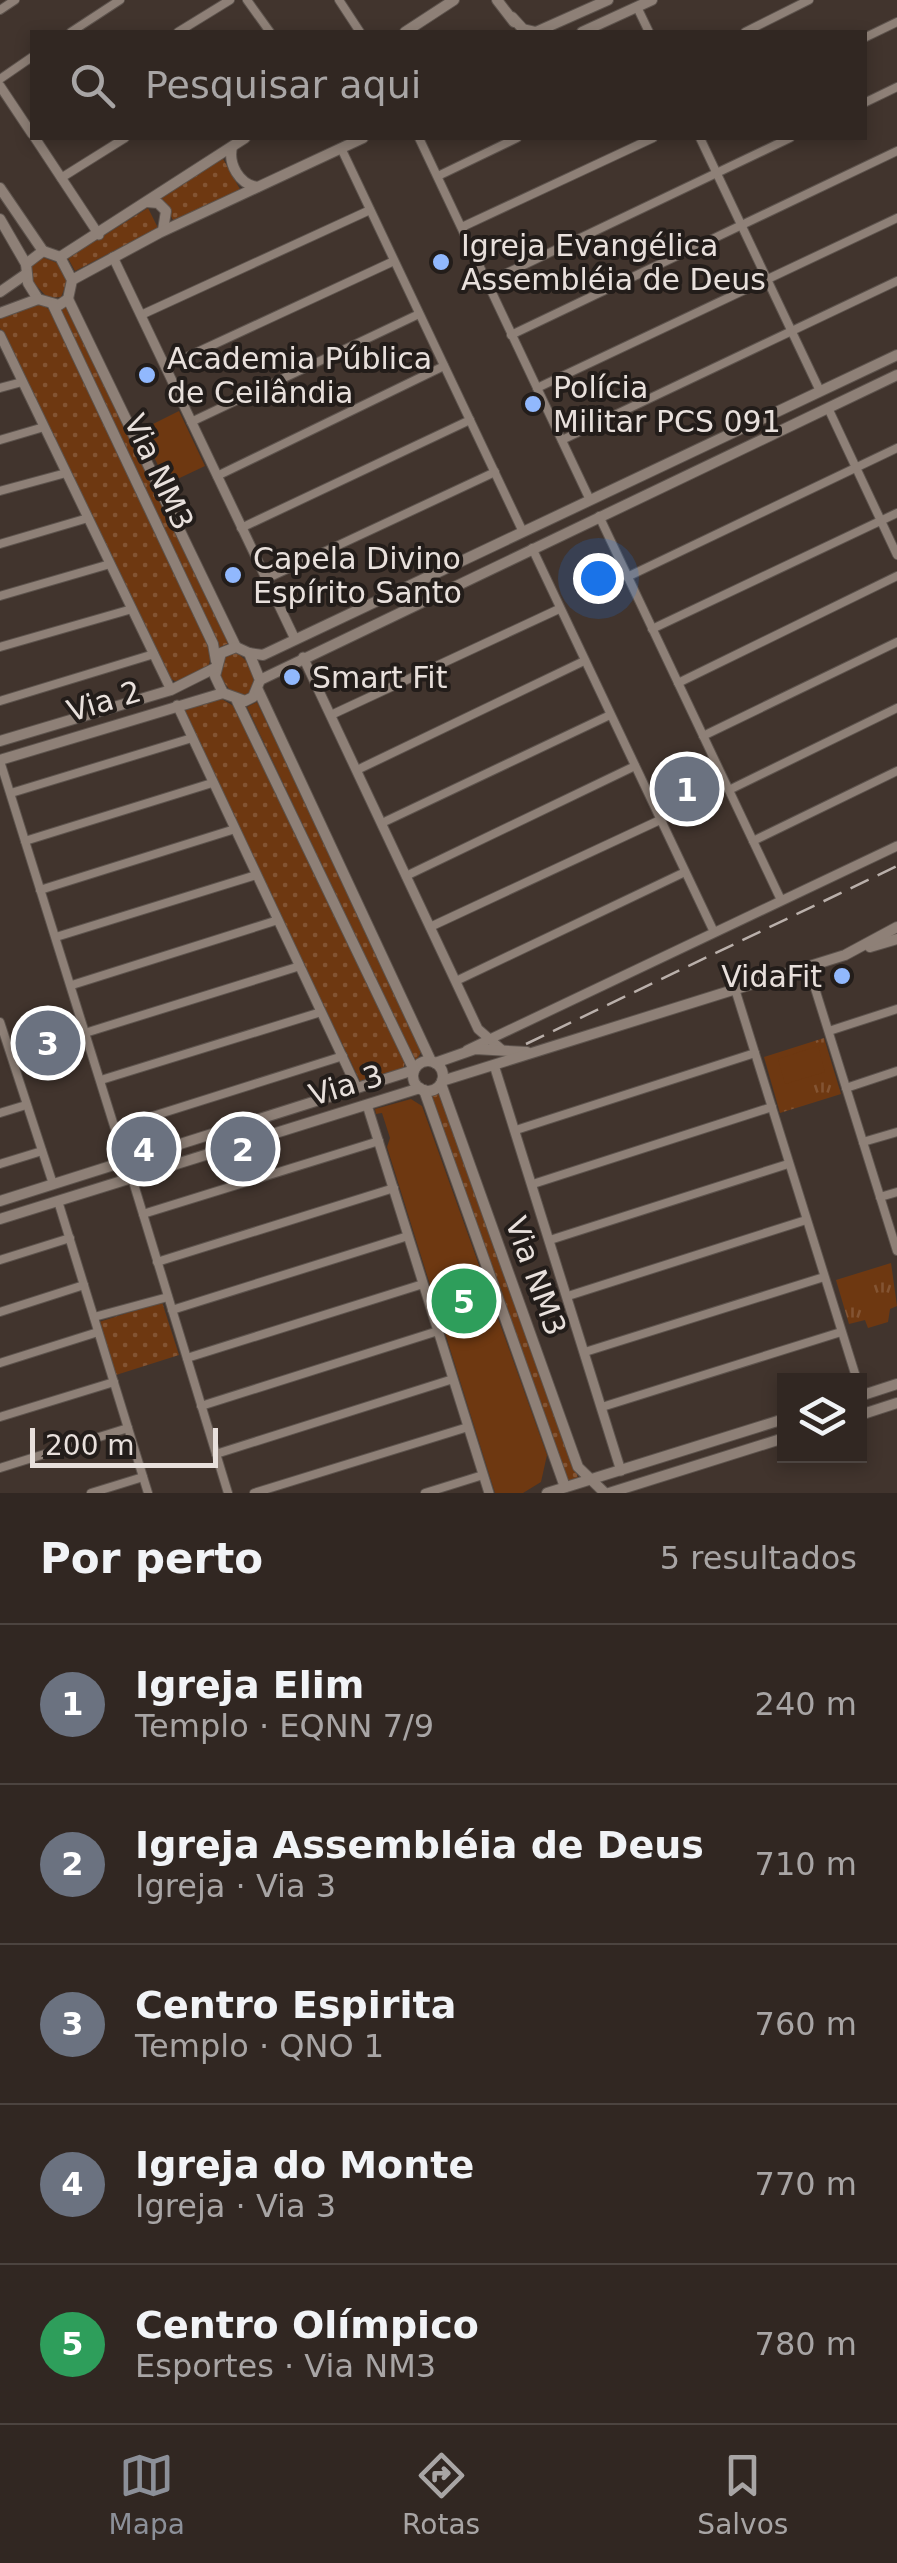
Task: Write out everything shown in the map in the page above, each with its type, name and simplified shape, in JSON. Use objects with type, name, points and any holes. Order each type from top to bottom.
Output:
[{"type":"main road","points":[[408,30],[454,0]]},
{"type":"main road","points":[[497,0],[527,30]]},
{"type":"main road","points":[[508,0],[517,30]]},
{"type":"main road","points":[[586,30],[652,0]]},
{"type":"main road","points":[[541,30],[607,1]]},
{"type":"main road","points":[[567,30],[607,1]]},
{"type":"main road","points":[[60,257],[242,140]]},
{"type":"main road","points":[[72,280],[158,233],[359,140]]},
{"type":"main road","points":[[232,147],[231,161],[239,176],[258,187]]},
{"type":"main road","points":[[0,188],[43,252],[60,257],[72,280],[68,299],[53,305],[38,299],[0,313]]},
{"type":"main road","points":[[146,202],[158,203],[167,213],[166,225],[158,233]]},
{"type":"main road","points":[[0,219],[38,299]]},
{"type":"main road","points":[[0,292],[43,252]]},
{"type":"main road","name":"Via NM3","points":[[68,299],[236,647]]},
{"type":"main road","name":"Via NM3","points":[[53,305],[213,644],[216,664]]},
{"type":"main road","points":[[674,480],[664,476],[666,468],[897,355]]},
{"type":"main road","points":[[731,434],[263,655],[249,654],[236,647],[225,650],[216,664],[223,693],[237,701],[249,700],[259,685],[303,657],[897,375]]},
{"type":"main road","points":[[601,515],[654,484],[653,476],[645,474]]},
{"type":"main road","points":[[473,576],[467,574],[466,565],[528,529]]},
{"type":"main road","points":[[380,621],[404,603],[456,577],[454,570],[442,570]]},
{"type":"main road","points":[[249,654],[259,685],[433,1062]]},
{"type":"main road","name":"Via 2","points":[[0,741],[171,690],[216,664]]},
{"type":"main road","name":"Via 2","points":[[0,760],[122,720],[223,693]]},
{"type":"main road","points":[[136,698],[136,711],[142,715]]},
{"type":"main road","points":[[237,701],[414,1070]]},
{"type":"main road","points":[[117,704],[126,714],[122,720]]},
{"type":"main road","points":[[845,955],[897,927]]},
{"type":"main road","points":[[845,955],[897,938]]},
{"type":"main road","name":"Via 3","points":[[0,1219],[845,955]]},
{"type":"main road","name":"Via 3","points":[[0,1201],[414,1070],[469,1048],[533,1053]]},
{"type":"main road","name":"Via NM3","points":[[433,1062],[443,1072],[442,1082],[578,1467],[589,1481]]},
{"type":"main road","name":"Via NM3","points":[[414,1070],[570,1490]]},
{"type":"main road","points":[[254,1140],[246,1136],[250,1127],[314,1102]]},
{"type":"main road","points":[[184,1162],[234,1141],[235,1132],[228,1129]]},
{"type":"main road","points":[[867,1391],[897,1384]]},
{"type":"main road","points":[[867,1413],[897,1403]]},
{"type":"main road","points":[[547,1493],[570,1490],[777,1421]]},
{"type":"main road","points":[[715,1460],[710,1456],[711,1448],[759,1427]]},
{"type":"main road","points":[[589,1481],[607,1493],[629,1489],[777,1440]]},
{"type":"main road","points":[[629,1489],[695,1461],[699,1453],[691,1449]]},
{"type":"street","points":[[0,10],[16,0]]},
{"type":"street","points":[[73,30],[120,0]]},
{"type":"street","points":[[181,30],[230,0]]},
{"type":"street","points":[[247,0],[269,30]]},
{"type":"street","points":[[340,0],[359,30]]},
{"type":"street","points":[[749,30],[809,0]]},
{"type":"street","points":[[638,7],[649,30]]},
{"type":"street","points":[[867,37],[897,22]]},
{"type":"street","points":[[0,78],[30,59]]},
{"type":"street","points":[[0,86],[30,129]]},
{"type":"street","points":[[867,101],[897,87]]},
{"type":"street","points":[[37,140],[98,235]]},
{"type":"street","points":[[61,178],[121,140]]},
{"type":"street","points":[[420,140],[590,500]]},
{"type":"street","points":[[438,176],[513,140]]},
{"type":"street","points":[[462,228],[649,140]]},
{"type":"street","points":[[701,140],[820,390]]},
{"type":"street","points":[[488,282],[786,140]]},
{"type":"street","points":[[341,148],[494,472],[528,529]]},
{"type":"street","points":[[510,335],[897,151]]},
{"type":"street","points":[[141,315],[370,210]]},
{"type":"street","points":[[537,388],[897,218]]},
{"type":"street","points":[[113,257],[295,639]]},
{"type":"street","points":[[166,368],[394,261]]},
{"type":"street","points":[[562,440],[897,281]]},
{"type":"street","points":[[192,422],[420,314]]},
{"type":"street","points":[[0,335],[171,690]]},
{"type":"street","points":[[216,476],[444,366]]},
{"type":"street","points":[[0,388],[22,382]]},
{"type":"street","points":[[828,408],[897,554]]},
{"type":"street","points":[[241,528],[470,420]]},
{"type":"street","points":[[0,440],[44,427]]},
{"type":"street","points":[[627,577],[897,448]]},
{"type":"street","points":[[266,579],[494,472]]},
{"type":"street","points":[[0,491],[66,473]]},
{"type":"street","points":[[652,629],[897,512]]},
{"type":"street","points":[[601,515],[781,900]]},
{"type":"street","points":[[0,544],[88,518]]},
{"type":"street","points":[[532,548],[714,932]]},
{"type":"street","points":[[0,596],[110,564]]},
{"type":"street","points":[[678,683],[897,576]]},
{"type":"street","points":[[0,647],[132,609]]},
{"type":"street","points":[[331,715],[559,609]]},
{"type":"street","points":[[703,736],[897,642]]},
{"type":"street","points":[[0,701],[154,654]]},
{"type":"street","points":[[303,657],[482,1033],[501,1048]]},
{"type":"street","points":[[357,770],[584,661]]},
{"type":"street","points":[[177,705],[357,1088]]},
{"type":"street","points":[[728,790],[897,708]]},
{"type":"street","points":[[382,823],[610,716]]},
{"type":"street","points":[[11,793],[192,738]]},
{"type":"street","points":[[0,760],[126,1162]]},
{"type":"street","points":[[406,876],[635,766]]},
{"type":"street","points":[[753,841],[897,771]]},
{"type":"street","points":[[25,841],[212,784]]},
{"type":"street","points":[[430,927],[660,820]]},
{"type":"street","points":[[40,890],[235,829]]},
{"type":"street","points":[[469,1048],[482,1033],[505,1031],[897,846]]},
{"type":"street","points":[[456,981],[684,872]]},
{"type":"street","points":[[56,938],[256,875]]},
{"type":"street","points":[[72,985],[278,920]]},
{"type":"street","points":[[86,1032],[300,966]]},
{"type":"street","points":[[808,966],[897,1251]]},
{"type":"street","points":[[735,989],[855,1373]]},
{"type":"street","points":[[828,1032],[897,1010]]},
{"type":"street","points":[[101,1080],[321,1012]]},
{"type":"street","points":[[0,1022],[53,1184]]},
{"type":"street","points":[[505,1031],[500,1038],[497,1066],[621,1470]]},
{"type":"street","points":[[516,1130],[755,1053]]},
{"type":"street","points":[[0,1058],[10,1055]]},
{"type":"street","points":[[115,1128],[343,1056]]},
{"type":"street","points":[[846,1088],[897,1071]]},
{"type":"street","points":[[367,1104],[489,1493]]},
{"type":"street","points":[[0,1112],[26,1105]]},
{"type":"street","points":[[532,1184],[772,1108]]},
{"type":"street","points":[[863,1142],[897,1132]]},
{"type":"street","points":[[143,1214],[379,1141]]},
{"type":"street","points":[[0,1164],[42,1151]]},
{"type":"street","points":[[550,1240],[788,1164]]},
{"type":"street","points":[[132,1178],[228,1493]]},
{"type":"street","points":[[157,1262],[394,1188]]},
{"type":"street","points":[[880,1197],[897,1192]]},
{"type":"street","points":[[58,1201],[148,1493]]},
{"type":"street","points":[[568,1296],[806,1220]]},
{"type":"street","points":[[172,1310],[408,1236]]},
{"type":"street","points":[[0,1260],[70,1238]]},
{"type":"street","points":[[585,1352],[824,1277]]},
{"type":"street","points":[[187,1358],[423,1284]]},
{"type":"street","points":[[0,1312],[84,1286]]},
{"type":"street","points":[[94,1317],[168,1297]]},
{"type":"street","points":[[0,1363],[98,1332]]},
{"type":"street","points":[[201,1406],[438,1332]]},
{"type":"street","points":[[602,1407],[841,1332]]},
{"type":"street","points":[[216,1454],[453,1379]]},
{"type":"street","points":[[0,1417],[114,1382]]},
{"type":"street","points":[[254,1493],[468,1426]]},
{"type":"street","points":[[0,1468],[128,1428]]},
{"type":"street","points":[[425,1493],[484,1474]]},
{"type":"street","points":[[91,1493],[143,1477]]},
{"type":"green space","points":[[222,157],[241,191],[174,222],[161,197]]},
{"type":"green space","points":[[148,208],[158,228],[75,271],[68,258]]},
{"type":"green space","points":[[39,256],[60,264],[67,282],[61,297],[48,298],[33,282],[31,265]]},
{"type":"green space","points":[[25,303],[41,304],[50,310],[212,651],[208,669],[177,682],[171,679],[0,328],[0,317]]},
{"type":"green space","points":[[68,305],[229,643],[218,648],[58,309]]},
{"type":"green space","points":[[179,411],[205,466],[167,484],[141,430]]},
{"type":"green space","points":[[236,652],[250,664],[255,687],[247,697],[232,693],[221,678],[222,659]]},
{"type":"green space","points":[[220,698],[237,708],[406,1060],[403,1069],[361,1083],[186,717],[185,704]]},
{"type":"green space","points":[[257,702],[422,1051],[415,1062],[247,707]]},
{"type":"green space","points":[[824,1038],[841,1094],[780,1113],[764,1057]]},
{"type":"green space","points":[[818,1046],[825,1072],[785,1084],[778,1059]]},
{"type":"green space","points":[[439,1091],[579,1480],[568,1483],[429,1094]]},
{"type":"green space","points":[[411,1099],[422,1106],[547,1455],[541,1482],[523,1493],[495,1493],[387,1147],[390,1138],[382,1113],[376,1114],[375,1109]]},
{"type":"green space","points":[[891,1263],[897,1306],[890,1309],[888,1322],[868,1328],[865,1320],[849,1324],[836,1280]]},
{"type":"green space","points":[[162,1302],[179,1355],[116,1375],[99,1322]]},
{"type":"railway","points":[[526,1044],[897,866]]},
{"type":"place","name":"Igreja Evangélica Assembléia de Deus","points":[[441,262]]},
{"type":"place","name":"Academia Pública de Ceilândia","points":[[147,375]]},
{"type":"place","name":"Polícia Militar PCS 091","points":[[533,404]]},
{"type":"place","name":"Capela Divino Espírito Santo","points":[[233,575]]},
{"type":"place","name":"Smart Fit","points":[[292,677]]},
{"type":"place","name":"Igreja Elim","points":[[687,789]]},
{"type":"place","name":"VidaFit","points":[[842,976]]},
{"type":"place","name":"Centro Espirita","points":[[48,1043]]},
{"type":"place","name":"Igreja do Monte","points":[[144,1149]]},
{"type":"place","name":"Igreja Assembléia de Deus","points":[[243,1149]]},
{"type":"place","name":"Centro Olímpico","points":[[464,1301]]}]
